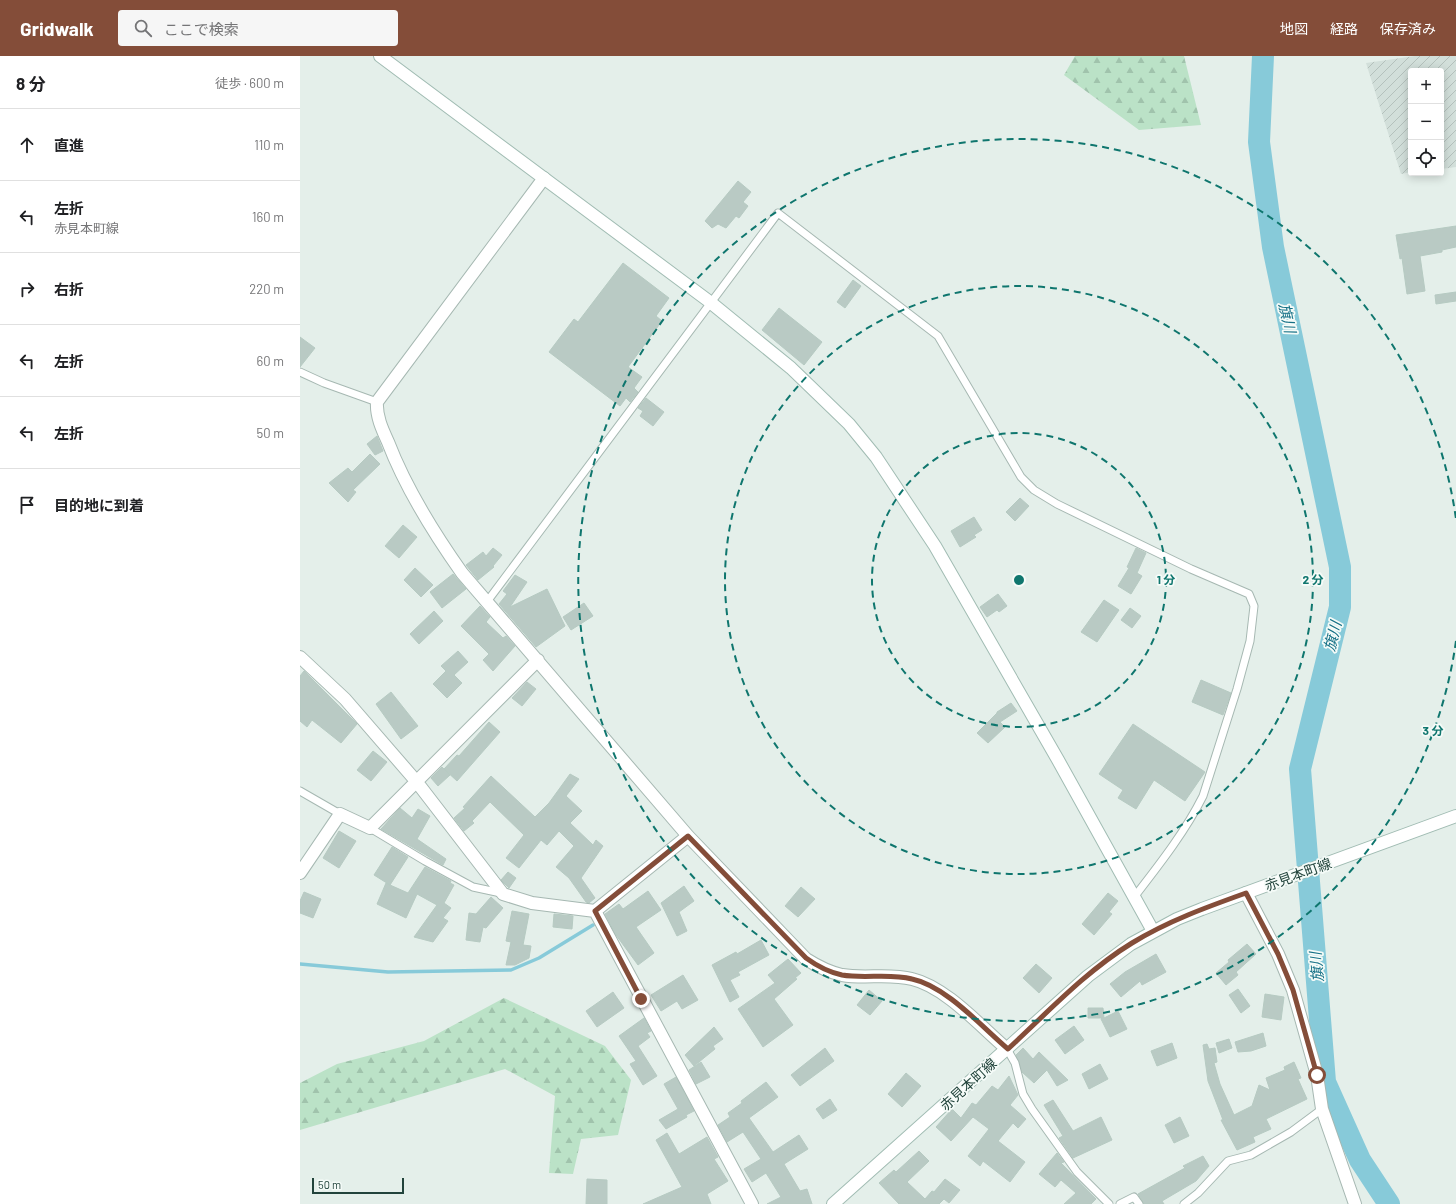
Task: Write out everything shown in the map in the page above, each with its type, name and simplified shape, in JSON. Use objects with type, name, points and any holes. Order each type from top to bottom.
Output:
[{"type":"street","points":[[380,56],[710,302],[791,368],[849,424],[876,457],[934,546],[1135,896],[1153,931]]},
{"type":"street","points":[[544,178],[377,402],[376,412],[396,464],[433,533],[462,574],[486,603],[538,660],[688,836],[806,958],[822,969],[843,975],[888,975],[913,979],[935,988],[954,1002],[1008,1049]]},
{"type":"street","points":[[300,657],[345,699],[416,781],[503,894],[532,903],[595,911],[688,836]]},
{"type":"street","points":[[300,873],[340,814],[370,828],[538,660]]},
{"type":"street","name":"赤見本町線","points":[[833,1204],[1088,976],[1131,944],[1153,931],[1183,917],[1456,816]]},
{"type":"street","points":[[1246,893],[1278,954],[1293,990],[1317,1075],[1322,1109],[1355,1204]]},
{"type":"street","points":[[595,911],[752,1204]]},
{"type":"lane","points":[[486,603],[511,573],[710,302],[778,213],[938,336],[1021,478],[1034,490],[1057,504],[1191,569],[1249,594],[1254,606],[1250,641],[1237,689],[1203,796],[1195,811],[1135,896]]},
{"type":"lane","points":[[300,372],[324,383],[377,402]]},
{"type":"lane","points":[[300,791],[340,814]]},
{"type":"lane","points":[[370,828],[424,861],[473,887],[503,894]]},
{"type":"lane","points":[[1008,1049],[1015,1063],[1022,1094],[1077,1172],[1109,1204]]},
{"type":"lane","points":[[1184,1204],[1198,1193],[1228,1161],[1251,1155],[1291,1132],[1322,1109]]},
{"type":"lane","points":[[1120,1204],[1134,1197],[1139,1204]]},
{"type":"shaded area","points":[[1415,56],[1456,56],[1456,167],[1444,169],[1444,68],[1408,68],[1408,173],[1401,174],[1366,63]]},
{"type":"green space","points":[[1075,56],[1184,56],[1201,125],[1139,130],[1064,75]]},
{"type":"green space","points":[[504,998],[605,1046],[631,1080],[618,1135],[581,1139],[573,1174],[549,1173],[555,1096],[505,1069],[300,1130],[300,1083],[337,1064],[424,1041]]},
{"type":"building","points":[[738,181],[751,192],[743,202],[748,206],[739,218],[736,216],[726,228],[718,224],[712,228],[705,221]]},
{"type":"building","points":[[1456,226],[1456,247],[1442,250],[1442,252],[1420,256],[1425,291],[1407,294],[1402,258],[1400,259],[1396,235]]},
{"type":"building","points":[[623,263],[669,298],[656,316],[662,321],[628,367],[642,377],[634,388],[638,392],[630,402],[626,398],[620,406],[549,352],[574,319],[578,322]]},
{"type":"building","points":[[853,280],[861,286],[845,308],[837,302]]},
{"type":"building","points":[[1456,292],[1456,301],[1436,304],[1435,295]]},
{"type":"building","points":[[779,308],[822,342],[804,365],[762,330]]},
{"type":"building","points":[[300,337],[315,348],[300,367]]},
{"type":"building","points":[[646,398],[664,412],[653,426],[640,416],[643,411],[638,408]]},
{"type":"building","points":[[377,436],[383,451],[375,455],[367,444]]},
{"type":"building","points":[[370,454],[380,464],[353,490],[356,492],[348,502],[329,483],[348,468],[352,472]]},
{"type":"building","points":[[1020,498],[1029,506],[1015,521],[1006,512]]},
{"type":"building","points":[[974,517],[982,530],[974,535],[976,537],[960,547],[951,531]]},
{"type":"building","points":[[403,525],[417,537],[399,558],[385,546]]},
{"type":"building","points":[[493,548],[502,555],[493,566],[494,567],[478,580],[466,565],[483,552],[486,556]]},
{"type":"building","points":[[1136,548],[1146,553],[1137,573],[1142,576],[1131,594],[1118,586],[1129,568],[1127,567]]},
{"type":"building","points":[[415,568],[433,585],[421,597],[404,580]]},
{"type":"building","points":[[453,574],[466,589],[442,608],[430,592]]},
{"type":"building","points":[[515,575],[527,582],[510,607],[547,589],[565,626],[536,647],[499,604],[507,594],[503,591]]},
{"type":"building","points":[[998,594],[1007,606],[999,612],[997,610],[987,617],[980,607]]},
{"type":"building","points":[[1104,600],[1119,610],[1097,642],[1081,632]]},
{"type":"building","points":[[584,603],[593,616],[571,630],[563,617]]},
{"type":"building","points":[[480,606],[490,617],[486,622],[503,638],[506,636],[515,646],[493,671],[483,660],[489,654],[461,626]]},
{"type":"building","points":[[1130,608],[1141,616],[1132,628],[1121,620]]},
{"type":"building","points":[[434,611],[443,621],[419,644],[410,634]]},
{"type":"building","points":[[458,651],[468,662],[454,675],[462,683],[447,698],[433,684],[446,671],[441,666]]},
{"type":"building","points":[[304,671],[357,724],[341,743],[312,720],[307,727],[300,721],[300,676]]},
{"type":"building","points":[[1201,680],[1231,693],[1223,715],[1192,702]]},
{"type":"building","points":[[527,682],[536,689],[522,706],[512,698]]},
{"type":"building","points":[[391,692],[418,726],[401,739],[376,704]]},
{"type":"building","points":[[1011,703],[1017,711],[1000,722],[1005,727],[988,743],[977,733],[997,712]]},
{"type":"building","points":[[489,722],[500,732],[457,781],[444,769],[457,755],[459,756]]},
{"type":"building","points":[[1133,724],[1205,772],[1185,801],[1154,780],[1136,809],[1118,798],[1123,790],[1099,774]]},
{"type":"building","points":[[373,751],[387,762],[371,781],[357,770]]},
{"type":"building","points":[[442,767],[450,775],[438,786],[431,778]]},
{"type":"building","points":[[570,774],[579,779],[566,796],[582,811],[570,823],[593,845],[596,840],[603,846],[581,878],[595,898],[589,903],[586,902],[569,878],[556,867],[574,846],[559,831],[547,845],[541,840],[519,868],[506,858],[524,835],[490,802],[472,821],[474,823],[464,831],[454,818],[465,808],[463,807],[491,776],[535,817],[549,803]]},
{"type":"building","points":[[400,808],[412,818],[418,809],[430,816],[417,839],[446,859],[443,865],[381,829]]},
{"type":"building","points":[[339,831],[356,841],[339,868],[323,858]]},
{"type":"building","points":[[392,847],[408,857],[390,885],[374,875]]},
{"type":"building","points":[[425,867],[451,881],[450,883],[454,885],[444,903],[451,908],[443,918],[448,921],[433,942],[414,937],[437,905],[417,894],[406,918],[377,904],[386,883],[408,893]]},
{"type":"building","points":[[508,872],[516,878],[509,888],[501,880]]},
{"type":"building","points":[[684,886],[694,901],[679,912],[687,931],[677,936],[661,903]]},
{"type":"building","points":[[801,887],[815,899],[798,917],[785,906]]},
{"type":"building","points":[[648,891],[661,910],[636,927],[654,953],[638,965],[616,935],[605,914],[619,904],[623,909]]},
{"type":"building","points":[[304,892],[321,899],[313,918],[300,913],[300,901]]},
{"type":"building","points":[[1108,893],[1118,901],[1109,912],[1112,914],[1094,935],[1082,924]]},
{"type":"building","points":[[491,897],[503,908],[486,928],[483,927],[480,942],[466,940],[469,913],[476,914]]},
{"type":"building","points":[[512,911],[529,914],[523,945],[531,946],[529,958],[515,965],[506,965],[511,942],[506,941]]},
{"type":"building","points":[[554,914],[573,916],[572,929],[553,927]]},
{"type":"building","points":[[761,940],[769,955],[738,972],[740,975],[730,980],[739,997],[730,1002],[712,965],[736,952],[737,954]]},
{"type":"building","points":[[1247,944],[1256,954],[1236,972],[1238,975],[1226,985],[1216,973],[1229,962],[1228,960]]},
{"type":"building","points":[[1156,954],[1166,972],[1142,985],[1140,981],[1121,997],[1110,984],[1125,972]]},
{"type":"building","points":[[788,959],[801,973],[795,978],[797,979],[774,999],[793,1025],[763,1047],[738,1009],[775,983],[768,975]]},
{"type":"building","points":[[1036,964],[1052,978],[1039,993],[1023,978]]},
{"type":"building","points":[[683,975],[698,1000],[682,1009],[677,1001],[661,1011],[651,995]]},
{"type":"building","points":[[1238,989],[1250,1006],[1241,1013],[1229,995]]},
{"type":"building","points":[[869,990],[882,1001],[870,1015],[857,1005]]},
{"type":"building","points":[[613,992],[624,1008],[597,1027],[586,1011]]},
{"type":"building","points":[[1265,994],[1284,997],[1281,1020],[1262,1017]]},
{"type":"building","points":[[1088,1008],[1103,1008],[1104,1018],[1118,1011],[1127,1029],[1110,1037],[1101,1019],[1102,1018],[1088,1018]]},
{"type":"building","points":[[644,1018],[651,1031],[647,1033],[650,1037],[638,1046],[657,1076],[643,1085],[630,1064],[636,1061],[619,1036]]},
{"type":"building","points":[[1074,1026],[1084,1040],[1065,1054],[1055,1040]]},
{"type":"building","points":[[714,1027],[723,1039],[713,1046],[715,1049],[694,1066],[685,1055]]},
{"type":"building","points":[[1263,1033],[1266,1046],[1251,1051],[1238,1052],[1235,1042]]},
{"type":"building","points":[[1229,1039],[1232,1048],[1219,1053],[1216,1043]]},
{"type":"building","points":[[1172,1043],[1177,1058],[1157,1066],[1151,1051]]},
{"type":"building","points":[[1207,1044],[1209,1049],[1215,1048],[1217,1062],[1214,1063],[1220,1084],[1234,1115],[1252,1106],[1259,1085],[1270,1090],[1266,1078],[1285,1070],[1284,1067],[1294,1062],[1301,1078],[1298,1079],[1307,1099],[1266,1119],[1271,1129],[1253,1137],[1255,1142],[1237,1150],[1221,1120],[1223,1120],[1208,1081],[1203,1045]]},
{"type":"building","points":[[825,1048],[834,1061],[800,1086],[791,1075]]},
{"type":"building","points":[[1023,1048],[1033,1059],[1039,1052],[1068,1080],[1057,1086],[1047,1070],[1034,1083],[1022,1072],[1016,1055]]},
{"type":"building","points":[[701,1062],[710,1077],[696,1084],[689,1070]]},
{"type":"building","points":[[1100,1064],[1108,1079],[1089,1089],[1082,1074]]},
{"type":"building","points":[[906,1073],[921,1086],[902,1107],[888,1094]]},
{"type":"building","points":[[1009,1076],[1018,1095],[1010,1105],[1026,1119],[1018,1128],[1013,1123],[998,1141],[1025,1162],[1010,1182],[983,1161],[980,1166],[968,1156],[989,1129],[973,1117],[951,1141],[936,1127],[952,1109],[961,1118],[972,1103],[976,1105],[992,1086],[998,1090]]},
{"type":"building","points":[[676,1077],[694,1111],[686,1115],[687,1117],[666,1129],[659,1120],[678,1109],[664,1084]]},
{"type":"building","points":[[766,1082],[778,1097],[749,1118],[773,1152],[799,1135],[808,1149],[784,1164],[800,1191],[807,1189],[812,1204],[767,1204],[781,1197],[766,1173],[752,1182],[744,1169],[761,1159],[743,1132],[727,1142],[718,1125],[730,1117],[728,1113],[742,1103],[741,1101]]},
{"type":"building","points":[[830,1099],[837,1110],[823,1119],[816,1109]]},
{"type":"building","points":[[1053,1100],[1073,1131],[1101,1117],[1112,1140],[1073,1158],[1059,1138],[1063,1136],[1044,1105]]},
{"type":"building","points":[[1180,1117],[1189,1136],[1174,1143],[1165,1125]]},
{"type":"building","points":[[667,1133],[679,1154],[707,1137],[718,1157],[714,1159],[728,1181],[707,1194],[711,1204],[643,1204],[682,1187],[656,1140]]},
{"type":"building","points":[[919,1151],[929,1161],[907,1182],[925,1199],[932,1191],[934,1192],[945,1179],[960,1190],[949,1203],[944,1199],[939,1204],[899,1204],[879,1183],[894,1170],[896,1172]]},
{"type":"building","points":[[1057,1153],[1064,1162],[1061,1163],[1096,1199],[1091,1204],[1064,1204],[1076,1193],[1061,1180],[1055,1187],[1039,1174]]},
{"type":"building","points":[[1203,1156],[1209,1166],[1196,1181],[1162,1201],[1164,1204],[1144,1204],[1138,1194],[1185,1168],[1183,1166]]},
{"type":"building","points":[[587,1179],[607,1180],[607,1204],[586,1204]]},
{"type":"waterway","name":"旗川","points":[[1263,56],[1259,142],[1273,247],[1340,567],[1340,607],[1300,769],[1325,1082],[1360,1160],[1389,1204]]},
{"type":"waterway","points":[[300,964],[388,972],[511,970],[539,958],[593,925]]},
{"type":"route","points":[[641,999],[595,911],[688,836],[724,875],[806,958],[822,969],[843,975],[888,975],[913,979],[935,988],[954,1002],[1008,1049],[1088,976],[1131,944],[1177,919],[1246,893],[1278,954],[1293,990],[1317,1075]]}]
